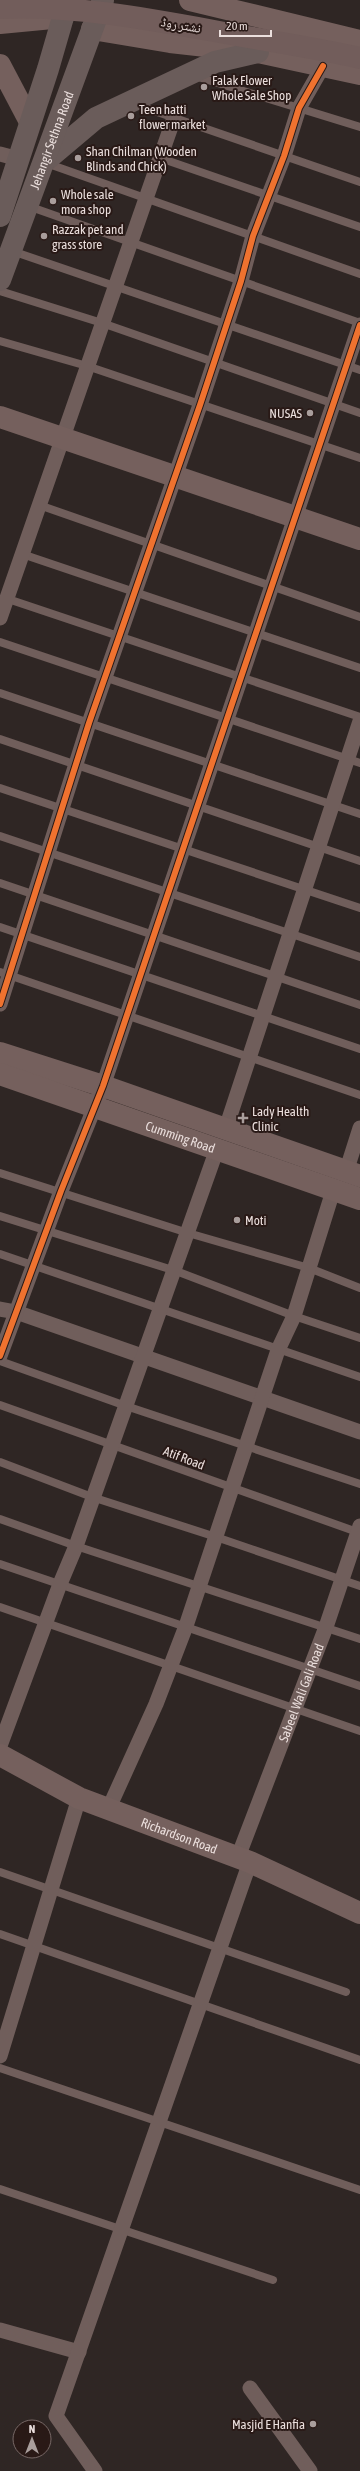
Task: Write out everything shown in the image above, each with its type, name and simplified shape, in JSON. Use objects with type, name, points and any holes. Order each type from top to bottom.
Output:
[{"type":"highway","name":"Jehangir Sethna Road","points":[[0,280],[103,0]]},
{"type":"highway","name":"Jehangir Sethna Road","points":[[0,216],[9,156],[30,122],[65,8]]},
{"type":"highway","points":[[44,162],[96,118],[215,62],[258,52]]},
{"type":"main road","name":"نشتر روڈ","points":[[0,8],[33,7],[92,11],[360,58]]},
{"type":"street","points":[[170,42],[179,0]]},
{"type":"street","name":"نشتر روڈ","points":[[190,0],[360,41]]},
{"type":"street","points":[[0,23],[65,8]]},
{"type":"street","name":"نشتر روڈ","points":[[92,29],[170,42],[258,52],[360,74]]},
{"type":"street","points":[[0,1004],[5,973],[23,935],[48,852],[105,677],[176,477],[227,324],[241,281],[253,236],[284,156],[299,108],[323,66]]},
{"type":"street","points":[[1,69],[30,122]]},
{"type":"street","points":[[0,618],[3,597],[22,554],[174,118]]},
{"type":"street","points":[[0,1356],[60,1191],[93,1107],[103,1086],[333,405],[353,367],[360,324]]},
{"type":"street","points":[[0,417],[360,539]]},
{"type":"street","points":[[0,1746],[45,1622],[76,1546],[92,1497],[176,1270],[263,1016],[332,805],[354,761],[360,721]]},
{"type":"street","name":"Cumming Road","points":[[0,1053],[103,1086],[333,1191],[360,1199]]},
{"type":"street","name":"Cumming Road","points":[[0,1074],[93,1107],[353,1174]]},
{"type":"street","points":[[353,1174],[360,1128]]},
{"type":"street","points":[[108,1810],[156,1704],[186,1626],[278,1350],[294,1316],[333,1191]]},
{"type":"street","points":[[0,1309],[16,1312],[143,1358],[360,1432]]},
{"type":"street","name":"Sabeel Wali Gali Road","points":[[92,2470],[56,2416],[220,1947],[244,1859],[308,1668],[326,1627],[359,1531]]},
{"type":"street","name":"Richardson Road","points":[[0,1755],[79,1798],[244,1859],[360,1913]]},
{"type":"street","points":[[0,2056],[35,1946],[79,1798]]},
{"type":"street","points":[[0,2330],[79,2352]]},
{"type":"street","points":[[250,2388],[310,2471]]},
{"type":"lane","points":[[188,74],[360,127]]},
{"type":"lane","points":[[128,102],[360,182]]},
{"type":"lane","points":[[160,158],[360,227]]},
{"type":"lane","points":[[44,162],[360,274]]},
{"type":"lane","points":[[27,206],[360,324]]},
{"type":"lane","points":[[11,251],[353,367]]},
{"type":"lane","points":[[0,291],[102,323],[333,405],[360,413]]},
{"type":"lane","points":[[0,341],[87,366],[360,458]]},
{"type":"lane","points":[[39,505],[360,617]]},
{"type":"lane","points":[[22,554],[360,668]]},
{"type":"lane","points":[[3,597],[360,717]]},
{"type":"lane","points":[[0,642],[354,761]]},
{"type":"lane","points":[[0,693],[360,814]]},
{"type":"lane","points":[[0,739],[360,861]]},
{"type":"lane","points":[[0,788],[360,908]]},
{"type":"lane","points":[[0,836],[360,957]]},
{"type":"lane","points":[[0,883],[360,1005]]},
{"type":"lane","points":[[0,928],[360,1049]]},
{"type":"lane","points":[[5,973],[360,1095]]},
{"type":"lane","points":[[0,1173],[188,1233],[309,1268],[360,1288]]},
{"type":"lane","points":[[0,1216],[176,1270],[294,1316],[360,1338]]},
{"type":"lane","points":[[0,1254],[360,1377]]},
{"type":"lane","points":[[0,1361],[126,1406],[360,1484]]},
{"type":"lane","name":"Atif Road","points":[[0,1404],[112,1443],[231,1489],[359,1531]]},
{"type":"lane","points":[[0,1462],[92,1497],[360,1586]]},
{"type":"lane","points":[[0,1519],[76,1546],[360,1639]]},
{"type":"lane","points":[[0,1564],[360,1686]]},
{"type":"lane","points":[[0,1606],[294,1710],[360,1731]]},
{"type":"lane","points":[[0,1872],[220,1947],[346,1992]]},
{"type":"lane","points":[[0,1934],[360,2060]]},
{"type":"lane","points":[[0,2068],[360,2190]]},
{"type":"lane","points":[[0,2189],[273,2280]]},
{"type":"cycle path","points":[[0,1004],[89,723],[200,405],[241,281],[253,236],[284,156],[299,108],[323,66]]},
{"type":"cycle path","points":[[0,1356],[61,1191],[103,1086],[360,325]]},
{"type":"place","name":"Falak Flower Whole Sale Shop","points":[[204,87]]},
{"type":"place","name":"Teen hatti flower market","points":[[131,116]]},
{"type":"place","name":"Shan Chilman (Wooden Blinds and Chick)","points":[[78,158]]},
{"type":"place","name":"Whole sale mora shop","points":[[53,201]]},
{"type":"place","name":"Razzak pet and grass store","points":[[44,236]]},
{"type":"place","name":"NUSAS","points":[[310,413]]},
{"type":"place","name":"Lady Health Clinic","points":[[243,1118]]},
{"type":"place","name":"Moti","points":[[237,1220]]},
{"type":"place","name":"Masjid E Hanfia","points":[[313,2424]]}]
